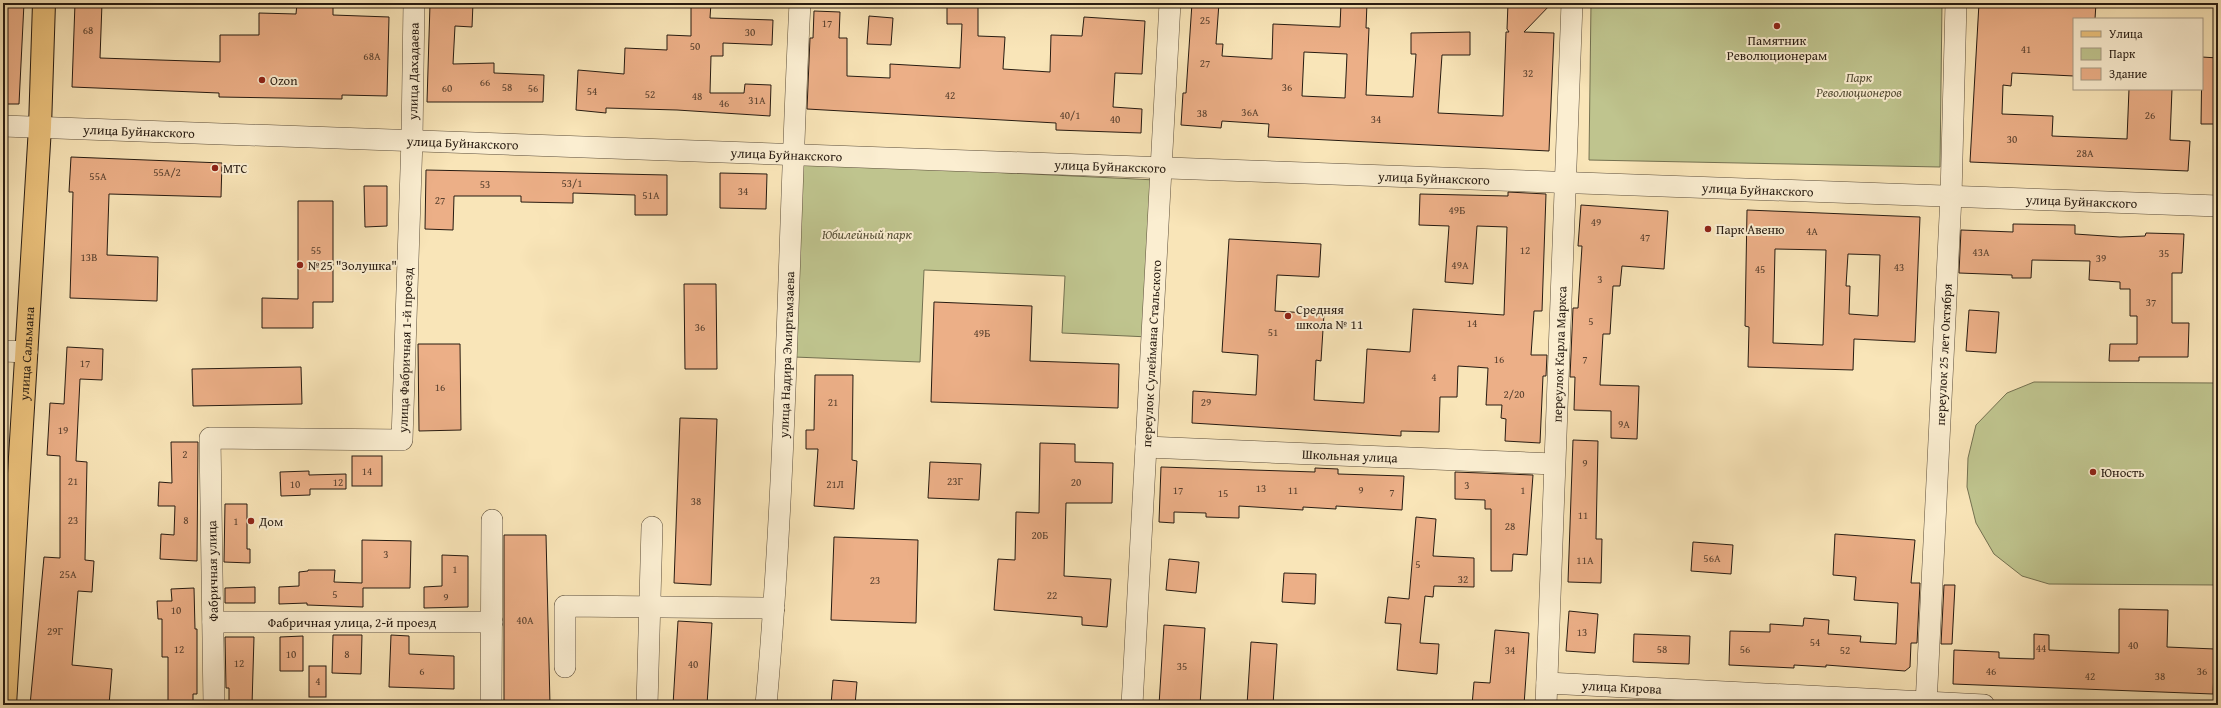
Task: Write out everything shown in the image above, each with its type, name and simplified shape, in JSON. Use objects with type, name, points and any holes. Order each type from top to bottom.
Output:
[{"type":"main road","name":"улица Сальмана","points":[[6,705],[40,127],[44,3]]},
{"type":"street","name":"улица Дахадаева","points":[[412,139],[414,3]]},
{"type":"street","name":"улица Надира Эмиргамзаева","points":[[766,705],[774,608],[782,449],[792,154],[800,3]]},
{"type":"street","name":"переулок Сулеймана Стальского","points":[[1132,705],[1170,3]]},
{"type":"street","name":"переулок Карла Маркса","points":[[1546,705],[1572,3]]},
{"type":"street","name":"переулок 25 лет Октября","points":[[1926,703],[1951,196],[1956,3]]},
{"type":"street","name":"улица Буйнакского","points":[[3,126],[412,139],[2218,206]]},
{"type":"street","name":"улица Фабричная 1-й проезд","points":[[210,438],[402,440],[412,139]]},
{"type":"street","points":[[3,351],[27,352]]},
{"type":"street","name":"Фабричная улица","points":[[210,438],[214,705]]},
{"type":"street","name":"Школьная улица","points":[[1146,447],[1554,464]]},
{"type":"street","points":[[491,705],[492,520]]},
{"type":"street","points":[[647,705],[652,527]]},
{"type":"street","points":[[565,667],[565,606],[774,608]]},
{"type":"street","name":"Фабричная улица, 2-й проезд","points":[[213,622],[492,622]]},
{"type":"street","name":"улица Кирова","points":[[1547,682],[1984,705]]},
{"type":"green space","name":"Парк Революционеров","points":[[1591,3],[1942,3],[1940,167],[1589,160]]},
{"type":"green space","name":"Юбилейный парк","points":[[803,163],[1156,180],[1149,337],[1062,333],[1065,276],[924,270],[920,362],[794,357]]},
{"type":"green space","name":"Юность","points":[[2034,382],[2218,383],[2218,585],[2049,584],[2022,576],[1994,554],[1976,523],[1967,487],[1968,458],[1976,425],[2007,393]]},
{"type":"building","points":[[3,3],[24,3],[19,104],[3,104]]},
{"type":"building","points":[[75,3],[102,3],[100,58],[220,62],[220,35],[259,35],[259,13],[296,14],[297,3],[333,3],[333,15],[389,17],[387,96],[342,95],[342,99],[219,97],[219,93],[72,87]]},
{"type":"building","points":[[473,3],[472,27],[455,26],[453,64],[494,63],[494,73],[544,75],[543,102],[427,102],[430,4]]},
{"type":"building","points":[[691,3],[711,3],[710,18],[773,20],[772,45],[723,43],[723,56],[711,56],[710,93],[744,93],[745,84],[771,85],[770,116],[677,110],[606,108],[606,113],[576,110],[578,70],[624,74],[625,48],[667,50],[667,35],[691,36]]},
{"type":"building","points":[[947,3],[978,3],[978,36],[1005,37],[1003,69],[1050,72],[1051,35],[1082,36],[1084,17],[1145,21],[1142,74],[1115,73],[1113,107],[1142,109],[1141,133],[1056,130],[1056,123],[807,109],[810,38],[813,38],[814,11],[840,12],[839,38],[847,38],[847,76],[890,78],[890,64],[960,68],[962,24],[947,24]]},
{"type":"building","points":[[1192,3],[1219,3],[1216,44],[1223,44],[1222,56],[1272,59],[1273,24],[1340,27],[1341,3],[1367,3],[1366,28],[1369,28],[1366,95],[1413,97],[1416,54],[1411,54],[1411,33],[1470,32],[1470,55],[1442,55],[1438,113],[1503,116],[1506,32],[1509,32],[1507,29],[1508,3],[1552,3],[1524,32],[1554,33],[1549,151],[1268,137],[1269,124],[1222,121],[1221,128],[1181,125],[1183,93],[1186,93]],"holes":[[[1304,52],[1347,54],[1345,98],[1302,96]]]},
{"type":"building","points":[[1979,3],[2096,3],[2095,18],[2073,18],[2073,76],[2012,73],[2011,86],[2003,85],[2002,114],[2053,116],[2052,136],[2127,139],[2129,90],[2172,90],[2170,140],[2190,141],[2188,171],[1970,162]]},
{"type":"building","points":[[869,16],[893,18],[891,45],[867,44]]},
{"type":"building","points":[[2203,57],[2218,58],[2217,124],[2201,124]]},
{"type":"building","points":[[71,157],[222,163],[221,197],[109,194],[107,255],[158,257],[157,301],[70,298],[73,192],[69,192]]},
{"type":"building","points":[[426,170],[667,175],[667,215],[635,215],[635,195],[573,193],[573,203],[521,202],[521,196],[454,196],[453,230],[425,229]]},
{"type":"building","points":[[720,173],[767,174],[766,209],[720,208]]},
{"type":"building","points":[[364,186],[387,186],[387,226],[365,227]]},
{"type":"building","points":[[1508,192],[1546,194],[1542,311],[1534,311],[1531,355],[1547,355],[1546,376],[1543,376],[1540,443],[1505,441],[1506,419],[1501,418],[1502,405],[1486,405],[1488,368],[1458,366],[1457,397],[1440,397],[1439,432],[1401,431],[1401,436],[1192,423],[1193,391],[1256,395],[1258,355],[1222,352],[1229,239],[1321,244],[1319,277],[1277,275],[1275,311],[1324,314],[1321,361],[1316,360],[1314,400],[1364,403],[1367,349],[1410,352],[1413,309],[1504,315],[1507,227],[1477,226],[1473,284],[1445,282],[1449,226],[1419,225],[1420,194],[1508,196]]},
{"type":"building","points":[[298,201],[333,201],[333,302],[313,302],[313,328],[262,328],[262,298],[298,299]]},
{"type":"building","points":[[1581,205],[1668,211],[1664,269],[1622,266],[1620,286],[1613,286],[1610,334],[1603,334],[1600,385],[1639,386],[1637,439],[1611,438],[1611,411],[1574,410],[1575,377],[1570,377],[1573,308],[1578,308],[1582,246],[1578,246]]},
{"type":"building","points":[[1747,210],[1920,217],[1915,342],[1854,339],[1853,370],[1748,367],[1749,327],[1745,326]],"holes":[[[1775,249],[1826,250],[1823,345],[1773,343]],[[1848,254],[1880,255],[1878,316],[1849,314],[1850,286],[1846,286]]]},
{"type":"building","points":[[2013,224],[2075,225],[2075,234],[2120,237],[2145,236],[2146,233],[2184,234],[2182,273],[2172,273],[2172,323],[2189,323],[2188,357],[2139,357],[2139,361],[2109,361],[2110,344],[2137,344],[2137,316],[2130,316],[2130,289],[2120,289],[2120,282],[2089,280],[2090,261],[2032,260],[2031,278],[2012,278],[2012,275],[1959,273],[1961,230],[2013,232]]},
{"type":"building","points":[[684,284],[716,284],[717,369],[685,369]]},
{"type":"building","points":[[934,302],[1032,306],[1030,361],[1119,364],[1118,408],[931,402]]},
{"type":"building","points":[[1969,310],[1999,312],[1996,353],[1966,351]]},
{"type":"building","points":[[418,344],[460,344],[461,430],[419,431]]},
{"type":"building","points":[[67,347],[103,349],[102,380],[80,379],[76,461],[87,462],[85,560],[94,561],[92,592],[78,591],[72,665],[112,669],[109,705],[30,705],[44,557],[60,558],[60,456],[47,455],[50,403],[64,404]]},
{"type":"building","points":[[301,367],[302,404],[193,406],[192,369]]},
{"type":"building","points":[[815,375],[853,375],[852,460],[857,461],[854,509],[814,506],[818,449],[806,449],[806,430],[814,430]]},
{"type":"building","points":[[680,418],[717,419],[711,585],[674,583]]},
{"type":"building","points":[[1573,440],[1598,441],[1596,539],[1602,539],[1601,583],[1568,582]]},
{"type":"building","points":[[171,442],[198,442],[197,561],[160,559],[161,534],[174,535],[175,506],[158,506],[159,482],[172,483]]},
{"type":"building","points":[[1040,443],[1075,444],[1075,462],[1113,463],[1112,503],[1066,503],[1064,576],[1111,579],[1107,627],[1082,625],[1082,617],[994,610],[998,559],[1015,560],[1016,512],[1039,513]]},
{"type":"building","points":[[352,456],[382,456],[382,486],[352,486]]},
{"type":"building","points":[[930,462],[981,464],[979,500],[928,498]]},
{"type":"building","points":[[1161,467],[1315,472],[1315,468],[1338,469],[1338,474],[1404,476],[1402,510],[1336,506],[1336,509],[1303,507],[1303,510],[1239,506],[1239,518],[1206,517],[1206,513],[1174,512],[1174,523],[1159,522]]},
{"type":"building","points":[[309,471],[309,475],[346,474],[346,489],[310,489],[310,495],[281,496],[280,472]]},
{"type":"building","points":[[1455,472],[1533,475],[1527,555],[1513,554],[1512,571],[1491,571],[1491,509],[1485,509],[1485,500],[1455,499]]},
{"type":"building","points":[[225,504],[247,504],[247,549],[250,549],[250,563],[224,562]]},
{"type":"building","points":[[1416,517],[1436,519],[1433,556],[1474,558],[1474,587],[1434,586],[1433,597],[1425,596],[1420,643],[1439,644],[1437,674],[1397,670],[1401,624],[1385,623],[1388,597],[1409,599]]},
{"type":"building","points":[[1835,534],[1915,540],[1911,583],[1920,583],[1917,643],[1911,643],[1910,667],[1905,671],[1826,665],[1826,667],[1794,665],[1794,668],[1729,665],[1730,631],[1770,632],[1770,624],[1803,626],[1804,618],[1829,620],[1828,634],[1861,636],[1860,642],[1896,644],[1898,603],[1854,600],[1856,577],[1833,575]]},
{"type":"building","points":[[504,535],[546,535],[550,705],[504,705]]},
{"type":"building","points":[[834,537],[918,540],[916,623],[831,620]]},
{"type":"building","points":[[362,540],[411,541],[410,588],[363,588],[363,607],[307,605],[307,603],[279,604],[279,587],[299,586],[299,572],[308,570],[335,570],[334,582],[362,583]]},
{"type":"building","points":[[1693,542],[1733,545],[1731,574],[1691,571]]},
{"type":"building","points":[[442,555],[468,556],[468,607],[424,608],[424,587],[442,586]]},
{"type":"building","points":[[1169,559],[1199,562],[1196,593],[1166,590]]},
{"type":"building","points":[[1284,573],[1316,574],[1315,604],[1282,602]]},
{"type":"building","points":[[1944,585],[1955,585],[1952,644],[1941,644]]},
{"type":"building","points":[[255,587],[255,603],[225,603],[225,588]]},
{"type":"building","points":[[194,588],[195,629],[197,629],[197,694],[193,694],[193,705],[168,705],[168,657],[162,657],[162,619],[158,619],[157,601],[172,601],[171,589]]},
{"type":"building","points":[[2119,609],[2168,610],[2167,647],[2215,649],[2213,694],[1953,684],[1954,650],[1999,652],[1999,658],[2034,659],[2034,634],[2049,635],[2049,650],[2119,653]]},
{"type":"building","points":[[1569,611],[1598,614],[1595,653],[1566,651]]},
{"type":"building","points":[[678,621],[712,623],[707,705],[673,705]]},
{"type":"building","points":[[1164,625],[1205,628],[1200,705],[1159,705]]},
{"type":"building","points":[[1495,630],[1529,633],[1524,705],[1472,705],[1474,682],[1490,683]]},
{"type":"building","points":[[1634,634],[1690,636],[1689,664],[1633,662]]},
{"type":"building","points":[[333,635],[362,635],[361,674],[332,673]]},
{"type":"building","points":[[391,635],[409,636],[409,654],[454,656],[454,689],[389,687]]},
{"type":"building","points":[[303,636],[303,671],[280,671],[280,637]]},
{"type":"building","points":[[225,637],[254,637],[252,705],[229,705],[229,688],[226,688]]},
{"type":"building","points":[[1251,642],[1277,644],[1273,705],[1247,705]]},
{"type":"building","points":[[309,666],[326,666],[326,697],[309,697]]},
{"type":"building","points":[[833,680],[857,682],[855,705],[831,705]]},
{"type":"place","name":"Памятник Революционерам","points":[[1777,26]]},
{"type":"place","name":"Ozon","points":[[262,80]]},
{"type":"place","name":"МТС","points":[[215,168]]},
{"type":"place","name":"Парк Авеню","points":[[1708,229]]},
{"type":"place","name":"№25 \"Золушка\"","points":[[300,265]]},
{"type":"place","name":"Средняя школа № 11","points":[[1288,316]]},
{"type":"place","name":"Юность","points":[[2093,472]]},
{"type":"place","name":"Дом","points":[[251,521]]}]
